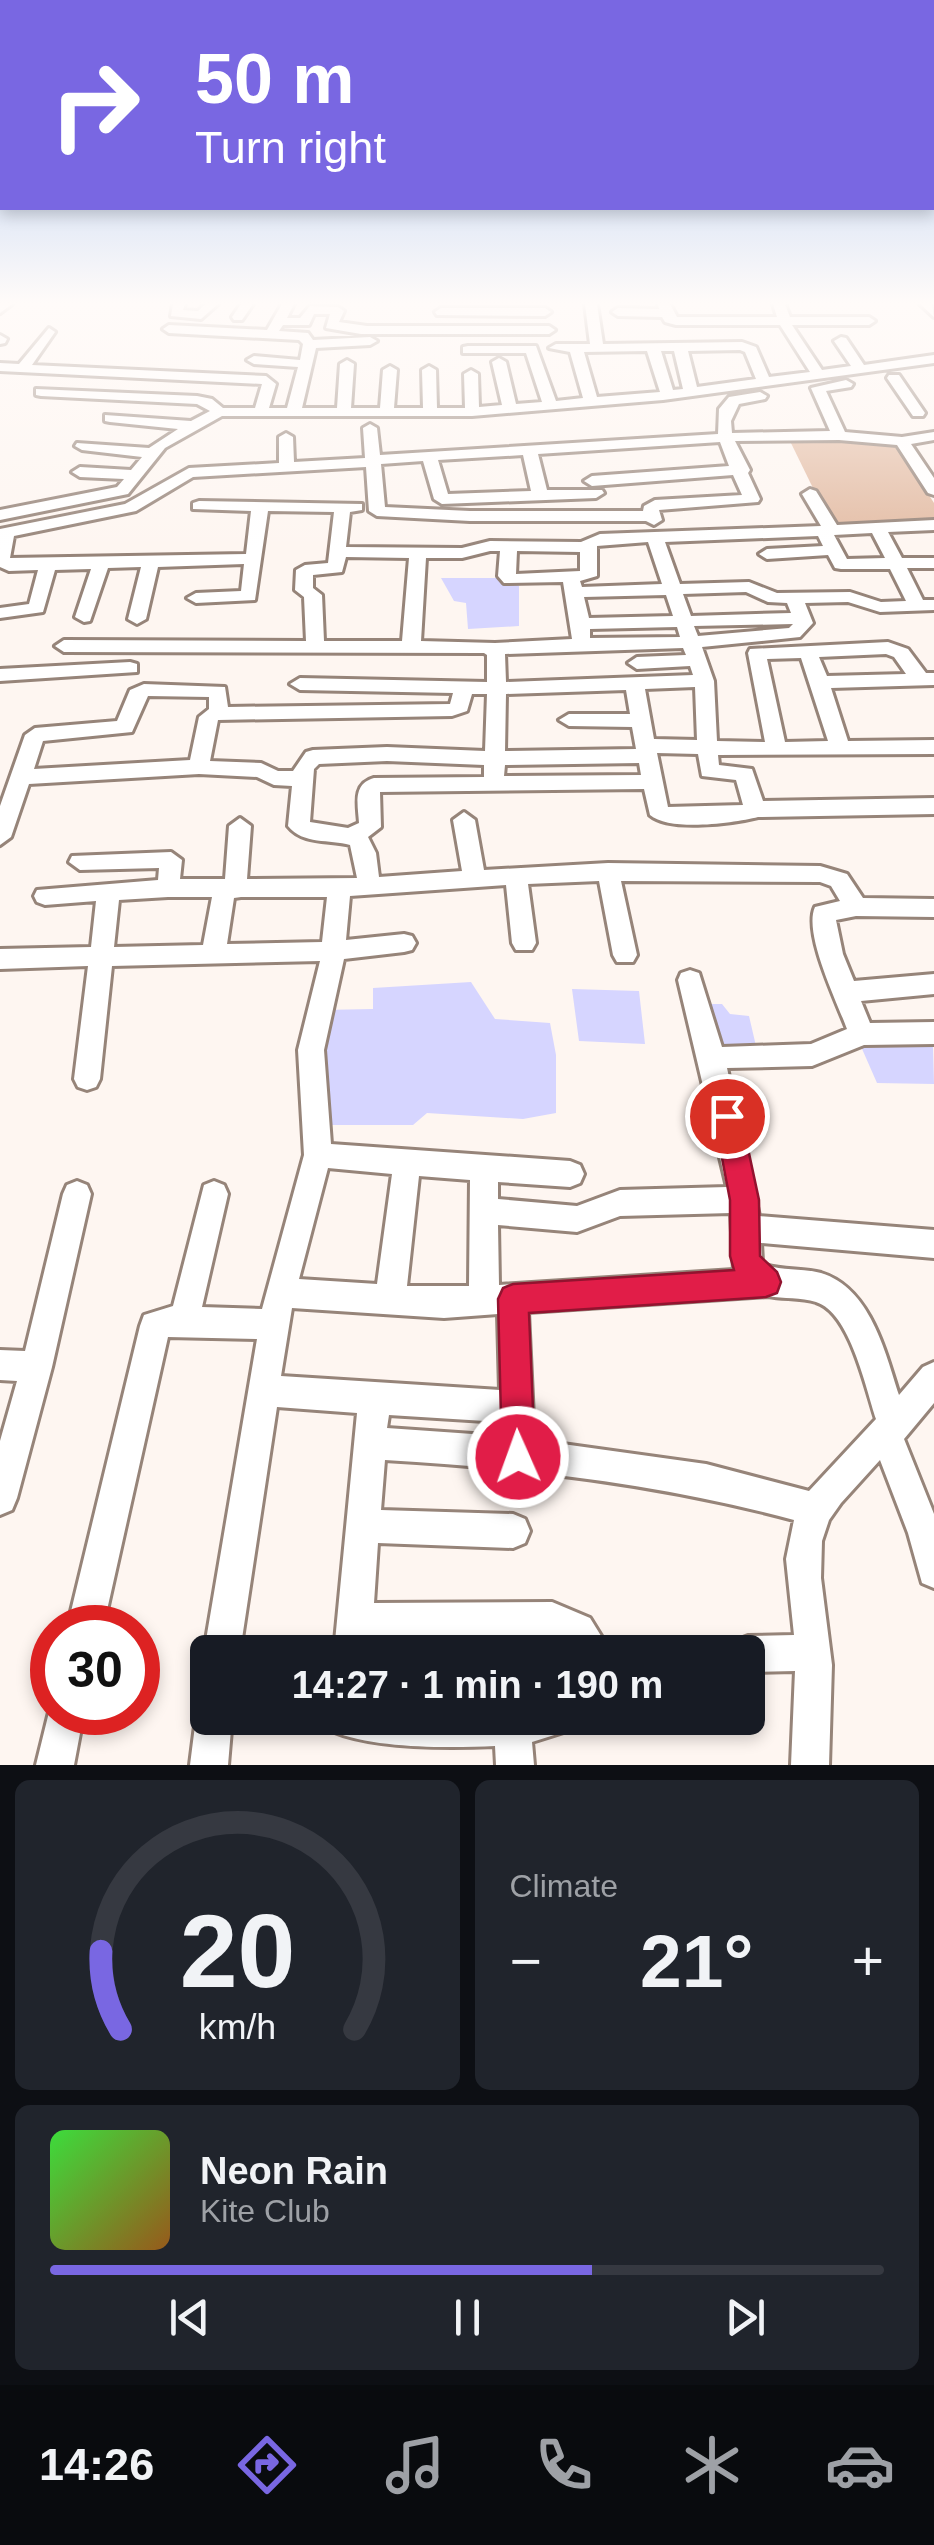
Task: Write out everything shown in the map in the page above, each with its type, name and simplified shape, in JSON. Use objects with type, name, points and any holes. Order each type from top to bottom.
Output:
[{"type":"street","points":[[260,413],[268,386]]},
{"type":"street","points":[[292,414],[300,386]]},
{"type":"street","points":[[344,413],[346,386]]},
{"type":"street","points":[[387,412],[389,386]]},
{"type":"street","points":[[429,386],[430,412]]},
{"type":"street","points":[[472,386],[472,412]]},
{"type":"street","points":[[505,386],[510,408]]},
{"type":"street","points":[[544,386],[550,404]]},
{"type":"street","points":[[586,386],[590,402]]},
{"type":"street","points":[[665,386],[668,395]]},
{"type":"street","points":[[691,386],[692,392]]},
{"type":"street","points":[[2,527],[116,494],[130,486],[152,453],[219,412],[472,412],[733,386]]},
{"type":"street","points":[[762,533],[742,470],[726,439],[724,414],[728,403],[794,386]]},
{"type":"street","points":[[817,386],[839,436]]},
{"type":"street","points":[[900,386],[918,413]]},
{"type":"street","points":[[42,392],[201,400],[219,412]]},
{"type":"street","points":[[110,418],[193,426]]},
{"type":"street","points":[[370,428],[375,461],[374,506],[379,512],[652,516]]},
{"type":"street","points":[[2,527],[130,508],[189,472],[793,434],[902,441],[934,436]]},
{"type":"street","points":[[286,437],[288,466]]},
{"type":"street","points":[[902,441],[934,490]]},
{"type":"street","points":[[616,444],[632,478]]},
{"type":"street","points":[[82,446],[152,453]]},
{"type":"street","points":[[576,446],[602,517]]},
{"type":"street","points":[[529,448],[540,496]]},
{"type":"street","points":[[429,455],[442,499],[540,496],[632,478],[742,470]]},
{"type":"street","points":[[80,472],[138,475]]},
{"type":"street","points":[[810,494],[841,564],[934,563]]},
{"type":"street","points":[[752,499],[650,508],[697,661],[709,771],[745,774],[755,809]]},
{"type":"street","points":[[199,506],[374,506]]},
{"type":"street","points":[[196,598],[249,596],[260,507]]},
{"type":"street","points":[[315,646],[313,595],[304,590],[305,570],[336,568],[342,507]]},
{"type":"street","points":[[338,552],[588,548],[600,539],[934,525]]},
{"type":"street","points":[[2,527],[2,563],[9,566],[98,556],[254,559]]},
{"type":"street","points":[[878,528],[895,564],[925,606]]},
{"type":"street","points":[[510,547],[508,578],[572,585],[749,587],[774,598],[850,596],[880,607],[925,606]]},
{"type":"street","points":[[572,585],[589,575],[588,548]]},
{"type":"street","points":[[767,554],[834,550]]},
{"type":"street","points":[[411,646],[418,552]]},
{"type":"street","points":[[84,617],[98,556]]},
{"type":"street","points":[[136,619],[152,560]]},
{"type":"street","points":[[0,613],[37,608],[48,564]]},
{"type":"street","points":[[572,585],[581,634]]},
{"type":"street","points":[[300,684],[498,688],[635,673],[697,661],[794,633],[804,627],[794,598]]},
{"type":"street","points":[[64,646],[493,649],[683,622],[802,618]]},
{"type":"street","points":[[581,634],[697,661]]},
{"type":"street","points":[[493,649],[498,688],[494,783]]},
{"type":"street","points":[[776,748],[756,653],[896,650],[927,679]]},
{"type":"street","points":[[808,652],[840,748]]},
{"type":"street","points":[[0,675],[130,668]]},
{"type":"street","points":[[635,673],[658,810],[663,815],[733,816],[755,809],[934,806]]},
{"type":"street","points":[[820,682],[927,679]]},
{"type":"street","points":[[198,767],[209,718],[219,714],[452,710],[460,707],[464,688]]},
{"type":"street","points":[[0,838],[35,735],[125,728],[137,694],[144,690],[218,691],[219,714]]},
{"type":"street","points":[[570,720],[642,720]]},
{"type":"street","points":[[653,782],[374,785],[368,792],[370,827],[354,836],[302,830],[298,821],[307,762],[326,755],[494,758],[709,748],[934,747]]},
{"type":"street","points":[[20,777],[198,767],[261,770],[274,778],[304,779]]},
{"type":"street","points":[[464,820],[475,879]]},
{"type":"street","points":[[214,951],[240,826]]},
{"type":"street","points":[[225,1635],[277,1308],[318,1155],[311,1050],[363,846],[354,836]]},
{"type":"street","points":[[80,862],[172,860],[168,888]]},
{"type":"street","points":[[608,872],[625,955]]},
{"type":"street","points":[[45,896],[168,888],[354,887],[516,874],[608,872],[828,875],[844,884],[856,907]]},
{"type":"street","points":[[516,874],[524,943]]},
{"type":"street","points":[[87,1080],[109,892]]},
{"type":"street","points":[[862,1034],[831,954],[823,913],[856,907],[934,908]]},
{"type":"street","points":[[0,959],[334,951],[404,943]]},
{"type":"street","points":[[690,980],[712,1058],[745,1214],[748,1268],[766,1282]]},
{"type":"street","points":[[846,992],[934,984]]},
{"type":"street","points":[[712,1058],[812,1055],[862,1034],[934,1033]]},
{"type":"street","points":[[318,1155],[570,1174]]},
{"type":"street","points":[[390,1301],[408,1160]]},
{"type":"street","points":[[484,1169],[486,1211],[516,1407],[518,1457]]},
{"type":"street","points":[[0,1498],[37,1367],[77,1194]]},
{"type":"street","points":[[184,1321],[214,1194]]},
{"type":"street","points":[[486,1211],[577,1219],[620,1202],[745,1214],[934,1244]]},
{"type":"street","points":[[90,1605],[150,1335],[162,1322],[277,1308],[499,1300],[766,1282],[822,1288],[839,1295],[856,1323],[934,1571]]},
{"type":"street","points":[[0,1365],[37,1367]]},
{"type":"street","points":[[810,1765],[813,1653],[804,1550],[807,1528],[816,1510],[934,1378]]},
{"type":"street","points":[[264,1391],[516,1407]]},
{"type":"street","points":[[354,1635],[374,1399]]},
{"type":"street","points":[[372,1443],[477,1449],[706,1480],[816,1510]]},
{"type":"street","points":[[366,1526],[512,1532]]},
{"type":"street","points":[[377,1635],[552,1620],[579,1635]]},
{"type":"street","points":[[765,1654],[813,1653]]},
{"type":"street","points":[[55,1765],[61,1735]]},
{"type":"street","points":[[209,1765],[212,1735]]},
{"type":"street","points":[[513,1735],[515,1765]]},
{"type":"shaded area","points":[[789,439],[897,445],[934,503],[934,523],[833,529]]},
{"type":"water","points":[[441,578],[507,578],[519,586],[519,626],[468,629],[466,603],[454,601]]},
{"type":"water","points":[[471,982],[495,1019],[550,1023],[556,1055],[556,1113],[523,1119],[427,1113],[413,1125],[331,1125],[320,1069],[322,1010],[373,1009],[373,988]]},
{"type":"water","points":[[572,989],[639,991],[645,1044],[579,1041]]},
{"type":"water","points":[[699,1004],[722,1004],[730,1014],[749,1016],[756,1046],[715,1047]]},
{"type":"water","points":[[884,1040],[933,1047],[934,1084],[877,1083],[859,1042]]},
{"type":"route","points":[[518,1457],[513,1299],[766,1282],[748,1268],[745,1256],[744,1200],[727,1116]]}]
